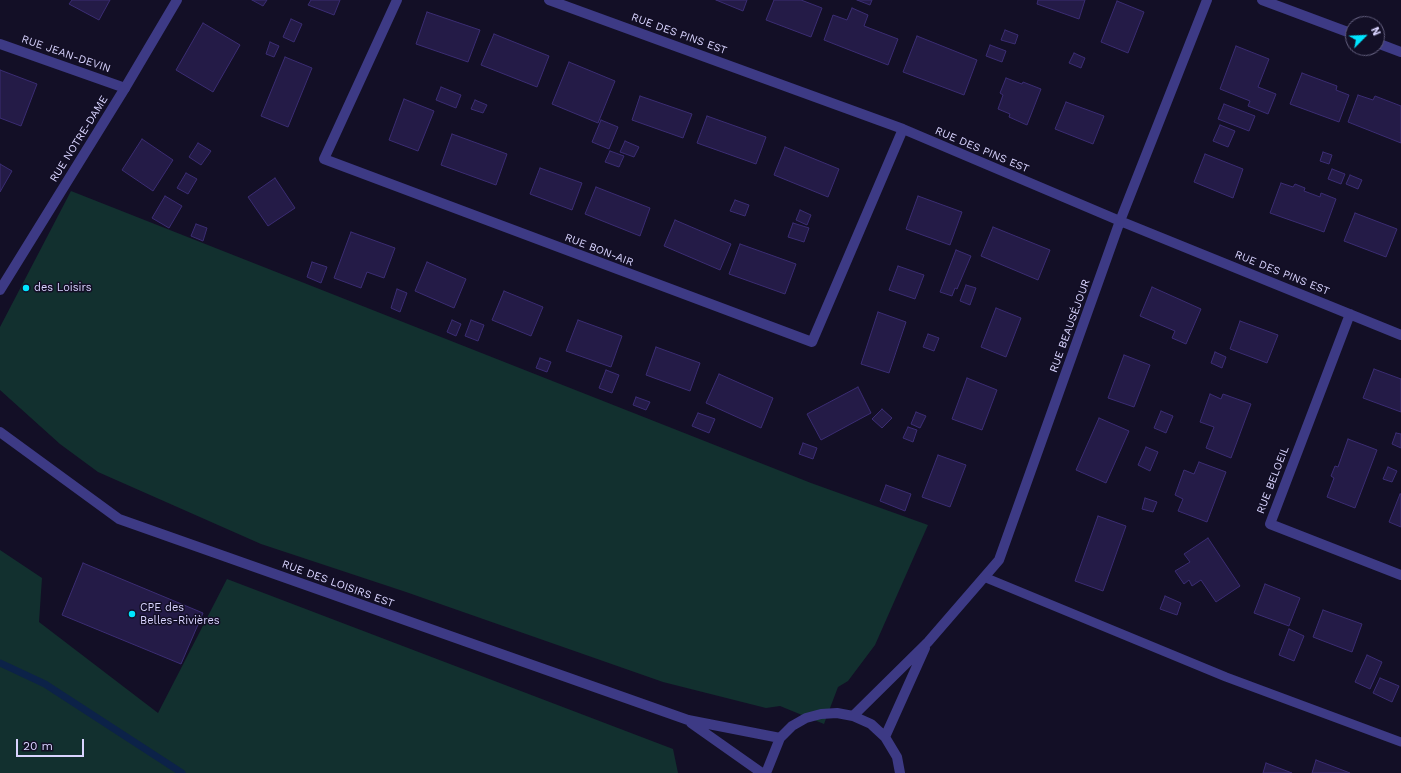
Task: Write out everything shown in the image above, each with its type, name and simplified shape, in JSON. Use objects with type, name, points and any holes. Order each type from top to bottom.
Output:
[{"type":"street","name":"RUE NOTRE-DAME","points":[[0,290],[125,88],[177,0]]},
{"type":"street","name":"RUE BON-AIR","points":[[397,0],[324,159],[812,342],[903,129]]},
{"type":"street","name":"RUE DES PINS EST","points":[[549,0],[903,129],[1120,221],[1401,335]]},
{"type":"street","name":"RUE BEAUSÉJOUR","points":[[853,716],[928,642],[999,560],[1120,221],[1207,0]]},
{"type":"street","points":[[1262,0],[1345,31]]},
{"type":"street","name":"RUE JEAN-DEVIN","points":[[0,44],[125,88]]},
{"type":"street","points":[[1385,46],[1401,52]]},
{"type":"street","name":"RUE BELOEIL","points":[[1350,314],[1270,524],[1401,575]]},
{"type":"street","name":"RUE DES LOISIRS EST","points":[[0,432],[119,519],[688,720],[780,738]]},
{"type":"street","name":"RUE BEAUSÉJOUR","points":[[885,737],[928,642]]},
{"type":"street","points":[[766,773],[780,738],[792,726],[806,718],[821,714],[837,713],[853,716],[871,724],[885,737],[897,757],[900,773]]},
{"type":"street","name":"RUE DES LOISIRS EST","points":[[688,720],[762,773]]},
{"type":"lane","points":[[984,577],[1226,678],[1401,742]]},
{"type":"green space","points":[[71,191],[811,483],[928,525],[875,645],[848,681],[838,687],[824,724],[780,706],[766,708],[663,682],[406,592],[261,544],[98,472],[60,444],[0,390],[0,327]]},
{"type":"green space","points":[[0,550],[42,578],[39,622],[158,713],[227,579],[673,749],[678,773],[0,773]]},
{"type":"building","points":[[72,0],[110,0],[99,20],[69,4]]},
{"type":"building","points":[[252,0],[267,0],[263,6]]},
{"type":"building","points":[[311,0],[340,0],[334,15],[308,5]]},
{"type":"building","points":[[716,0],[747,0],[743,11]]},
{"type":"building","points":[[774,0],[801,0],[822,8],[811,37],[766,20]]},
{"type":"building","points":[[857,0],[872,0],[870,5]]},
{"type":"building","points":[[1038,0],[1085,0],[1079,19],[1037,4]]},
{"type":"building","points":[[1117,1],[1144,12],[1128,53],[1101,42]]},
{"type":"building","points":[[852,8],[868,15],[864,26],[898,39],[888,65],[824,40],[833,15],[847,20]]},
{"type":"building","points":[[427,12],[480,30],[468,62],[416,44]]},
{"type":"building","points":[[291,19],[302,24],[294,42],[283,37]]},
{"type":"building","points":[[203,23],[240,45],[213,92],[176,70]]},
{"type":"building","points":[[1005,30],[1018,35],[1015,44],[1001,40]]},
{"type":"building","points":[[494,34],[549,56],[537,87],[481,65]]},
{"type":"building","points":[[917,36],[977,60],[964,95],[903,72]]},
{"type":"building","points":[[270,42],[279,46],[274,57],[266,54]]},
{"type":"building","points":[[990,45],[1006,51],[1002,62],[986,56]]},
{"type":"building","points":[[1236,46],[1269,59],[1258,87],[1276,94],[1268,114],[1248,106],[1250,101],[1220,89]]},
{"type":"building","points":[[1074,53],[1085,58],[1081,68],[1069,63]]},
{"type":"building","points":[[285,57],[312,68],[288,127],[261,116]]},
{"type":"building","points":[[569,62],[615,81],[598,123],[552,104]]},
{"type":"building","points":[[0,70],[37,84],[21,126],[0,118]]},
{"type":"building","points":[[1302,73],[1337,86],[1336,90],[1349,95],[1339,122],[1290,104]]},
{"type":"building","points":[[1006,78],[1022,84],[1023,82],[1041,89],[1027,125],[1009,117],[1010,114],[998,109],[1003,95],[1000,93]]},
{"type":"building","points":[[441,87],[461,95],[456,108],[436,100]]},
{"type":"building","points":[[1358,95],[1373,100],[1375,96],[1401,106],[1401,143],[1348,122]]},
{"type":"building","points":[[640,96],[692,114],[683,138],[632,120]]},
{"type":"building","points":[[404,99],[434,111],[418,151],[389,140]]},
{"type":"building","points":[[475,100],[487,105],[483,113],[471,109]]},
{"type":"building","points":[[1066,102],[1104,116],[1093,144],[1055,129]]},
{"type":"building","points":[[1224,104],[1255,116],[1249,131],[1218,119]]},
{"type":"building","points":[[707,116],[766,137],[756,164],[697,143]]},
{"type":"building","points":[[601,120],[618,127],[609,149],[592,142]]},
{"type":"building","points":[[1220,125],[1235,131],[1228,147],[1213,141]]},
{"type":"building","points":[[452,134],[507,154],[496,185],[441,165]]},
{"type":"building","points":[[142,139],[173,160],[153,191],[122,170]]},
{"type":"building","points":[[625,141],[639,147],[634,157],[620,152]]},
{"type":"building","points":[[198,143],[211,151],[201,165],[189,157]]},
{"type":"building","points":[[785,147],[839,169],[828,197],[774,175]]},
{"type":"building","points":[[610,151],[624,156],[619,167],[605,162]]},
{"type":"building","points":[[1323,152],[1332,155],[1329,164],[1320,161]]},
{"type":"building","points":[[1205,154],[1243,169],[1233,198],[1194,182]]},
{"type":"building","points":[[0,164],[12,171],[0,192]]},
{"type":"building","points":[[540,168],[582,183],[572,210],[530,194]]},
{"type":"building","points":[[1332,169],[1345,174],[1341,184],[1328,179]]},
{"type":"building","points":[[186,173],[197,179],[188,194],[177,188]]},
{"type":"building","points":[[1350,175],[1362,180],[1358,189],[1346,184]]},
{"type":"building","points":[[275,178],[295,208],[268,226],[248,197]]},
{"type":"building","points":[[1281,183],[1293,187],[1295,184],[1305,188],[1304,191],[1320,197],[1321,193],[1336,199],[1324,232],[1270,213]]},
{"type":"building","points":[[596,187],[650,208],[640,236],[585,214]]},
{"type":"building","points":[[165,196],[182,206],[169,228],[152,218]]},
{"type":"building","points":[[918,196],[962,212],[950,245],[906,229]]},
{"type":"building","points":[[735,200],[749,205],[745,216],[730,211]]},
{"type":"building","points":[[800,210],[811,215],[807,225],[796,220]]},
{"type":"building","points":[[1355,213],[1397,229],[1386,257],[1344,241]]},
{"type":"building","points":[[675,220],[731,244],[720,270],[664,246]]},
{"type":"building","points":[[793,223],[809,228],[804,242],[788,237]]},
{"type":"building","points":[[196,224],[207,228],[203,241],[191,236]]},
{"type":"building","points":[[993,227],[1050,250],[1038,280],[981,256]]},
{"type":"building","points":[[351,232],[395,248],[384,278],[367,272],[361,288],[334,278]]},
{"type":"building","points":[[740,244],[796,264],[785,294],[729,274]]},
{"type":"building","points":[[956,250],[971,256],[957,289],[955,288],[952,296],[940,292]]},
{"type":"building","points":[[312,262],[327,267],[321,283],[307,277]]},
{"type":"building","points":[[427,262],[466,279],[454,308],[415,291]]},
{"type":"building","points":[[898,266],[924,275],[915,299],[889,290]]},
{"type":"building","points":[[966,285],[976,288],[970,305],[960,301]]},
{"type":"building","points":[[1152,287],[1201,309],[1186,344],[1172,338],[1175,331],[1140,316]]},
{"type":"building","points":[[397,289],[407,293],[400,312],[391,308]]},
{"type":"building","points":[[504,291],[543,307],[531,336],[492,320]]},
{"type":"building","points":[[996,308],[1021,318],[1006,357],[981,347]]},
{"type":"building","points":[[878,312],[906,322],[889,373],[861,364]]},
{"type":"building","points":[[452,320],[461,324],[456,336],[447,332]]},
{"type":"building","points":[[471,320],[484,325],[478,341],[465,336]]},
{"type":"building","points":[[578,320],[622,336],[611,367],[566,351]]},
{"type":"building","points":[[1240,321],[1278,335],[1267,363],[1230,349]]},
{"type":"building","points":[[928,334],[939,338],[934,351],[923,347]]},
{"type":"building","points":[[656,347],[700,363],[690,391],[646,375]]},
{"type":"building","points":[[1215,352],[1226,357],[1222,368],[1211,363]]},
{"type":"building","points":[[1124,355],[1150,365],[1134,407],[1108,398]]},
{"type":"building","points":[[540,358],[551,362],[547,372],[536,368]]},
{"type":"building","points":[[1374,369],[1401,379],[1401,412],[1363,398]]},
{"type":"building","points":[[606,370],[619,375],[612,393],[599,388]]},
{"type":"building","points":[[719,374],[773,398],[761,428],[706,403]]},
{"type":"building","points":[[967,378],[997,390],[982,430],[952,419]]},
{"type":"building","points":[[858,387],[871,413],[821,440],[807,414]]},
{"type":"building","points":[[1210,394],[1221,399],[1223,394],[1251,404],[1231,458],[1206,448],[1214,427],[1200,422]]},
{"type":"building","points":[[636,397],[650,402],[646,410],[633,405]]},
{"type":"building","points":[[882,409],[892,418],[882,428],[872,419]]},
{"type":"building","points":[[1161,411],[1173,416],[1166,433],[1154,428]]},
{"type":"building","points":[[916,412],[926,416],[920,428],[911,424]]},
{"type":"building","points":[[698,413],[715,419],[709,433],[692,426]]},
{"type":"building","points":[[1099,418],[1129,431],[1106,483],[1076,470]]},
{"type":"building","points":[[908,427],[917,430],[913,442],[903,438]]},
{"type":"building","points":[[1396,433],[1401,434],[1401,448],[1392,444]]},
{"type":"building","points":[[1348,439],[1377,450],[1355,508],[1327,497],[1334,478],[1331,476],[1335,466],[1338,467]]},
{"type":"building","points":[[803,443],[817,448],[813,459],[799,454]]},
{"type":"building","points":[[1146,447],[1158,452],[1150,471],[1138,465]]},
{"type":"building","points":[[938,455],[966,465],[950,507],[922,497]]},
{"type":"building","points":[[1199,462],[1226,472],[1207,522],[1178,511],[1183,499],[1175,495],[1184,470],[1194,474]]},
{"type":"building","points":[[1388,467],[1397,471],[1392,482],[1383,479]]},
{"type":"building","points":[[886,485],[911,494],[905,511],[880,501]]},
{"type":"building","points":[[1401,494],[1401,527],[1389,522]]},
{"type":"building","points":[[1145,498],[1157,502],[1153,512],[1142,509]]},
{"type":"building","points":[[1098,516],[1126,526],[1103,591],[1075,581]]},
{"type":"building","points":[[1208,538],[1240,586],[1216,602],[1201,580],[1192,586],[1189,580],[1184,584],[1175,571],[1190,562],[1184,554]]},
{"type":"building","name":"CPE des Belles-Rivières","points":[[83,563],[203,613],[181,664],[62,615]]},
{"type":"building","points":[[1265,584],[1300,598],[1289,626],[1254,613]]},
{"type":"building","points":[[1165,596],[1181,603],[1177,615],[1160,609]]},
{"type":"building","points":[[1323,610],[1362,624],[1352,652],[1313,637]]},
{"type":"building","points":[[1289,629],[1304,636],[1294,661],[1279,655]]},
{"type":"building","points":[[1367,655],[1382,662],[1370,689],[1355,682]]},
{"type":"building","points":[[1380,678],[1399,686],[1392,702],[1373,693]]},
{"type":"building","points":[[1316,760],[1350,773],[1312,773]]},
{"type":"building","points":[[1266,763],[1292,773],[1263,773]]},
{"type":"waterway","points":[[0,663],[45,684],[182,773]]},
{"type":"place","name":"des Loisirs","points":[[26,288]]},
{"type":"place","name":"CPE des Belles-Rivières","points":[[132,614]]}]
